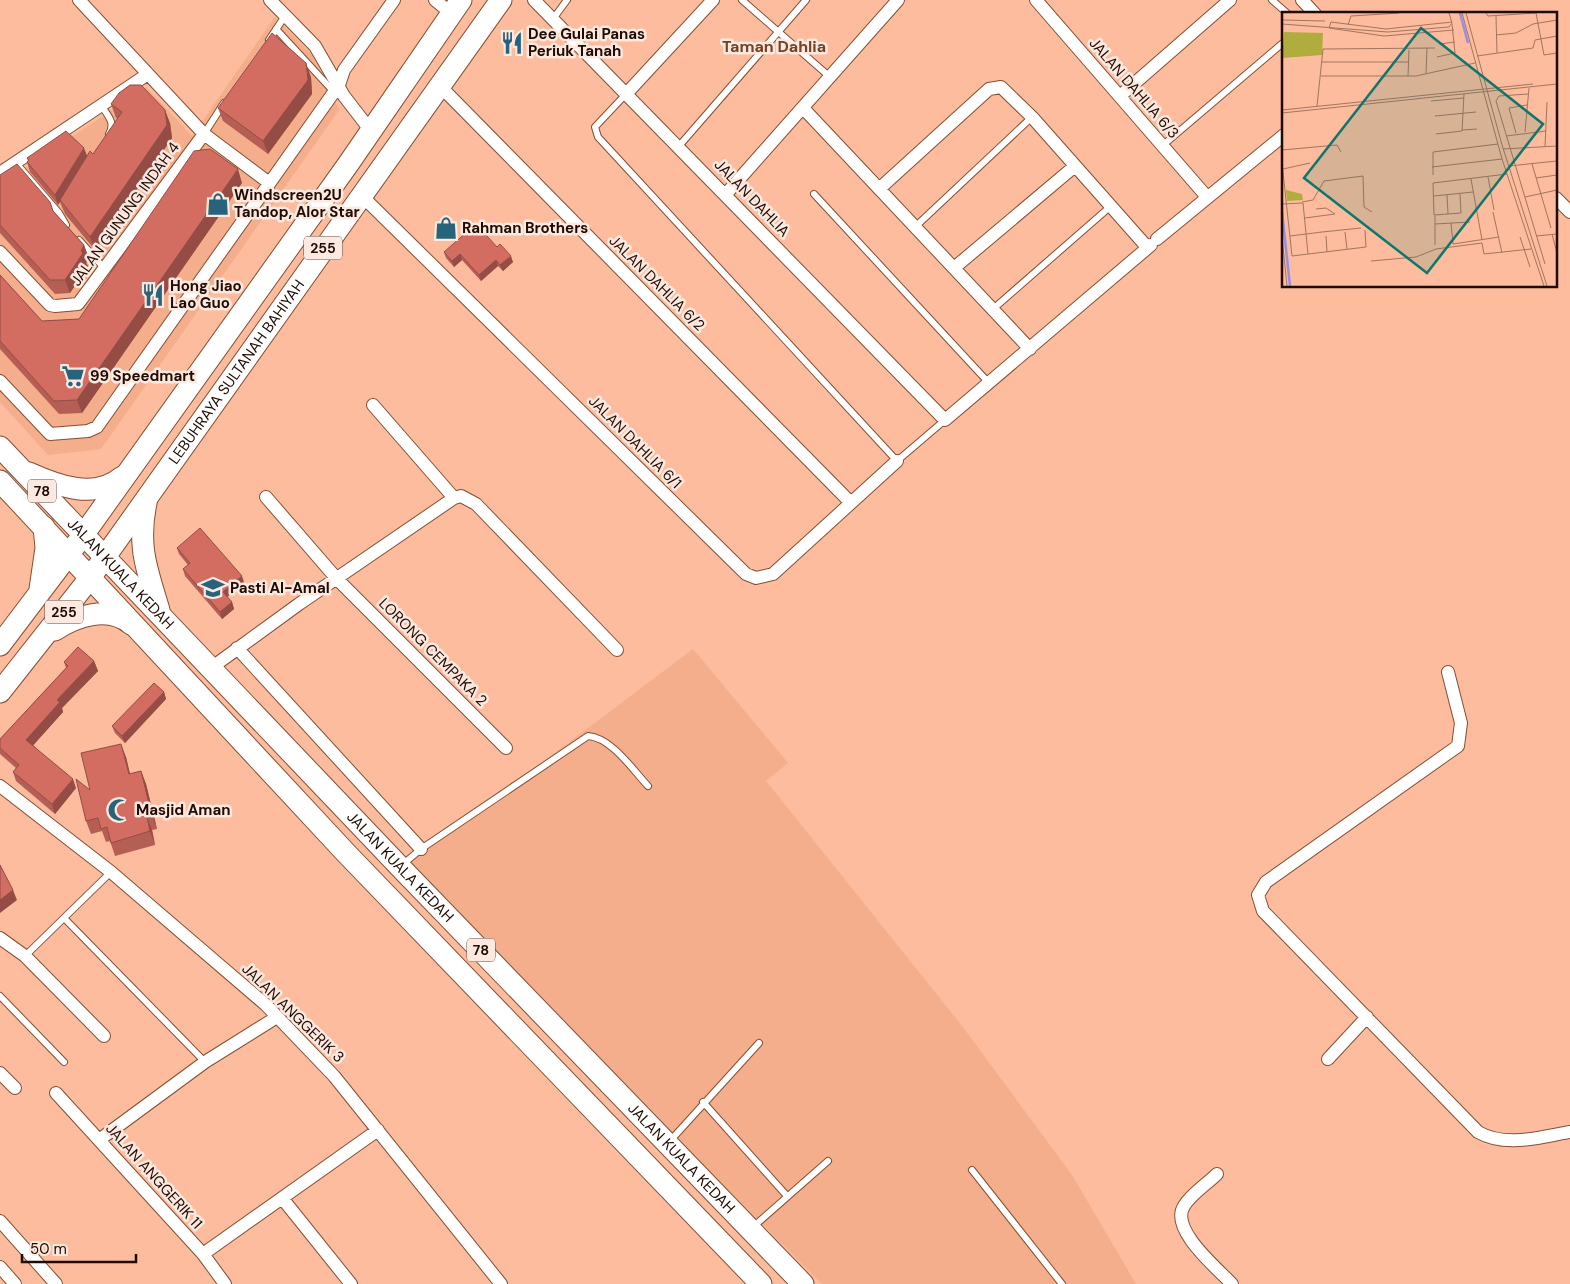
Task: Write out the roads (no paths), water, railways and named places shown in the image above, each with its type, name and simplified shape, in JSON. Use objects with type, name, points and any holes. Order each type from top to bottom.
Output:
[{"type":"main road","name":"LEBUHRAYA SULTANAH BAHIYAH","points":[[0,692],[90,578],[361,195],[441,87],[501,0]]},
{"type":"main road","name":"LEBUHRAYA SULTANAH BAHIYAH","points":[[0,645],[84,534],[371,131],[456,7]]},
{"type":"main road","name":"JALAN KUALA KEDAH","points":[[0,447],[400,867],[803,1284]]},
{"type":"main road","points":[[22,470],[47,481],[90,490],[111,486],[126,474]]},
{"type":"main road","name":"JALAN KUALA KEDAH","points":[[0,481],[346,853],[762,1284]]},
{"type":"main road","points":[[147,497],[142,520],[141,544],[145,567],[160,615]]},
{"type":"main road","points":[[30,606],[40,589],[44,568],[44,527]]},
{"type":"main road","points":[[38,645],[55,629],[77,617],[101,614],[125,619],[144,636]]},
{"type":"main road","points":[[346,853],[367,832]]},
{"type":"street","points":[[79,0],[204,134],[268,182]]},
{"type":"street","points":[[270,0],[315,46],[336,88],[371,131]]},
{"type":"street","points":[[0,381],[50,434],[88,432],[97,426],[336,88],[344,70],[394,0]]},
{"type":"street","points":[[435,0],[456,7]]},
{"type":"street","name":"JALAN DAHLIA","points":[[534,0],[726,194],[945,420]]},
{"type":"street","points":[[627,94],[713,0]]},
{"type":"street","points":[[726,194],[898,0]]},
{"type":"street","name":"JALAN DAHLIA 6/3","points":[[1036,0],[1207,197]]},
{"type":"street","points":[[1120,96],[1230,0]]},
{"type":"street","points":[[1302,0],[1313,12]]},
{"type":"street","points":[[0,173],[148,74]]},
{"type":"street","name":"JALAN DAHLIA 6/2","points":[[441,87],[850,503]]},
{"type":"street","points":[[879,189],[989,90],[1001,87],[1032,118],[1112,206],[1151,244]]},
{"type":"street","points":[[803,108],[1030,348]]},
{"type":"street","name":"JALAN GUNUNG INDAH 4","points":[[0,252],[44,301],[55,306],[78,304],[204,134]]},
{"type":"street","points":[[945,420],[1151,244],[1282,137]]},
{"type":"street","points":[[954,268],[1075,166]]},
{"type":"street","name":"JALAN DAHLIA 6/1","points":[[361,195],[746,574],[756,578],[772,574],[897,461]]},
{"type":"street","points":[[1558,200],[1570,212]]},
{"type":"street","points":[[373,405],[454,498]]},
{"type":"street","points":[[211,668],[454,498],[461,496],[476,504],[617,650]]},
{"type":"street","name":"LORONG CEMPAKA 2","points":[[266,497],[337,579],[506,748]]},
{"type":"street","points":[[237,648],[421,850]]},
{"type":"street","points":[[1448,672],[1461,723],[1458,746],[1266,882],[1258,895],[1263,911],[1478,1132],[1490,1139],[1508,1141],[1570,1132]]},
{"type":"street","name":"JALAN ANGGERIK 3","points":[[0,786],[111,872],[277,1017],[334,1076],[501,1284]]},
{"type":"street","points":[[0,938],[25,956],[104,1036]]},
{"type":"street","points":[[99,1140],[205,1062],[277,1017]]},
{"type":"street","points":[[1328,1059],[1367,1017]]},
{"type":"street","points":[[0,1073],[15,1088]]},
{"type":"street","name":"JALAN ANGGERIK 11","points":[[56,1093],[203,1254],[224,1284]]},
{"type":"street","points":[[203,1254],[378,1130]]},
{"type":"street","points":[[1217,1174],[1183,1207],[1180,1217],[1182,1226],[1190,1239],[1232,1284]]},
{"type":"street","points":[[282,1198],[351,1284]]},
{"type":"street","points":[[0,1221],[56,1284]]},
{"type":"street","points":[[0,1268],[15,1284]]},
{"type":"lane","points":[[553,19],[567,0]]},
{"type":"lane","points":[[742,0],[777,33],[830,77]]},
{"type":"lane","points":[[679,146],[806,0]]},
{"type":"lane","points":[[1272,0],[1286,12]]},
{"type":"lane","points":[[265,45],[285,16]]},
{"type":"lane","points":[[276,29],[336,88]]},
{"type":"lane","points":[[1162,146],[1282,44]]},
{"type":"lane","points":[[627,94],[596,127],[598,138],[897,461],[945,420]]},
{"type":"lane","points":[[204,134],[226,100]]},
{"type":"lane","points":[[101,105],[113,126],[106,139]]},
{"type":"lane","points":[[915,227],[1032,118]]},
{"type":"lane","points":[[16,163],[59,213],[68,228]]},
{"type":"lane","points":[[814,194],[989,383]]},
{"type":"lane","points":[[59,213],[64,204]]},
{"type":"lane","points":[[993,309],[1112,206]]},
{"type":"lane","points":[[74,235],[105,269]]},
{"type":"lane","points":[[400,867],[421,850],[588,736],[597,737],[606,742],[648,786]]},
{"type":"lane","points":[[25,956],[111,872]]},
{"type":"lane","points":[[64,918],[205,1062]]},
{"type":"lane","points":[[0,996],[64,1062]]},
{"type":"lane","points":[[668,1144],[703,1102],[759,1043]]},
{"type":"lane","points":[[703,1102],[786,1196]]},
{"type":"lane","points":[[751,1230],[786,1196],[828,1161]]},
{"type":"lane","points":[[972,1170],[1062,1284]]},
{"type":"place","name":"Dee Gulai Panas Periuk Tanah","points":[[512,43]]},
{"type":"place","name":"Windscreen2U Tandop, Alor Star","points":[[218,204]]},
{"type":"place","name":"Rahman Brothers","points":[[446,228]]},
{"type":"place","name":"Hong Jiao Lao Guo","points":[[153,295]]},
{"type":"place","name":"99 Speedmart","points":[[73,376]]},
{"type":"place","name":"Pasti Al-Amal","points":[[213,588]]},
{"type":"place","name":"Masjid Aman","points":[[119,810]]},
{"type":"district","name":"Taman Dahlia","points":[[774,46]]}]
